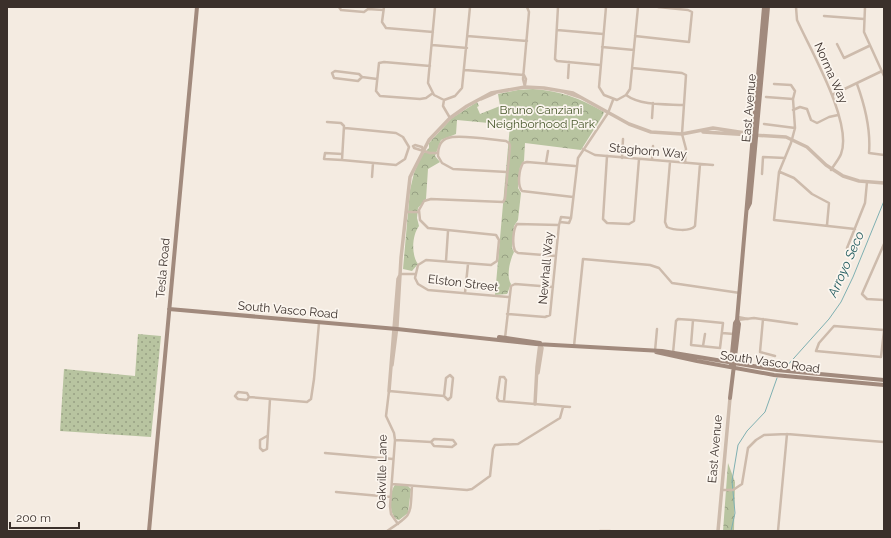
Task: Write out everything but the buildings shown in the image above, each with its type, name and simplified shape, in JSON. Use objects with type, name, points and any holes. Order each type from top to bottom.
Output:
[{"type":"main road","name":"Tesla Road","points":[[149,531],[197,7]]},
{"type":"main road","name":"East Avenue","points":[[733,363],[739,324],[738,318],[747,209],[750,203],[764,7]]},
{"type":"main road","name":"East Avenue","points":[[754,134],[768,7]]},
{"type":"main road","name":"South Vasco Road","points":[[169,309],[505,339],[536,344],[673,353],[789,372],[884,380]]},
{"type":"main road","name":"East Avenue","points":[[730,398],[735,323],[738,318]]},
{"type":"main road","name":"South Vasco Road","points":[[655,352],[774,375],[884,385]]},
{"type":"street","points":[[339,7],[341,10],[364,12],[368,8],[384,9],[382,22],[386,28],[433,32]]},
{"type":"street","points":[[435,7],[428,83],[433,93],[444,100]]},
{"type":"street","points":[[444,100],[455,96],[462,88],[465,70],[470,7]]},
{"type":"street","points":[[525,86],[522,83],[527,41],[528,7]]},
{"type":"street","points":[[558,7],[555,59],[557,61],[600,65]]},
{"type":"street","points":[[606,7],[599,87],[604,95],[613,100],[626,95],[630,89],[638,7]]},
{"type":"street","points":[[635,36],[689,42],[693,15],[692,12],[688,10],[658,7]]},
{"type":"street","name":"Norma Way","points":[[796,7],[797,20],[832,95],[839,115],[843,138],[841,154],[831,170]]},
{"type":"street","points":[[865,7],[864,32],[869,46],[884,76]]},
{"type":"street","points":[[824,16],[864,19]]},
{"type":"street","points":[[556,30],[603,34]]},
{"type":"street","points":[[467,36],[527,41]]},
{"type":"street","points":[[837,44],[844,58],[869,46]]},
{"type":"street","points":[[432,45],[467,48]]},
{"type":"street","points":[[602,48],[634,50]]},
{"type":"street","points":[[430,66],[384,62],[379,64],[376,91],[380,96],[420,99],[426,98],[433,93]]},
{"type":"street","points":[[568,78],[569,62]]},
{"type":"street","points":[[632,68],[682,73],[686,75],[682,134],[686,149],[685,163]]},
{"type":"street","points":[[465,70],[524,75]]},
{"type":"street","points":[[362,78],[359,74],[335,71],[332,72],[334,78],[358,81],[362,78],[377,79]]},
{"type":"street","points":[[832,95],[882,71]]},
{"type":"street","points":[[774,84],[791,86],[795,91],[793,99],[794,128],[792,139],[779,172],[774,220],[855,229]]},
{"type":"street","points":[[857,84],[863,101],[870,137],[869,153],[884,155]]},
{"type":"street","name":"Oakville Lane","points":[[398,524],[391,514],[395,440],[389,420],[386,416],[390,391],[408,184],[421,150],[450,118],[478,100],[495,93],[525,86],[573,93],[629,124],[647,131],[682,134],[713,128],[792,139]]},
{"type":"street","points":[[626,95],[636,100],[653,103],[684,105]]},
{"type":"street","points":[[766,97],[793,99]]},
{"type":"street","points":[[444,100],[444,106],[450,118]]},
{"type":"street","points":[[556,256],[518,253],[515,251],[513,247],[515,227],[517,224],[569,223],[571,218],[575,166],[583,149],[608,113],[613,100]]},
{"type":"street","points":[[652,118],[653,103]]},
{"type":"street","points":[[793,110],[800,107],[807,109],[811,120],[818,124],[829,117],[839,115]]},
{"type":"street","points":[[328,122],[341,123],[344,128],[342,160]]},
{"type":"street","points":[[764,124],[794,128]]},
{"type":"street","points":[[342,154],[325,153],[324,159],[396,165],[405,159],[409,147],[404,137],[396,133],[344,128]]},
{"type":"street","points":[[415,274],[418,265],[426,260],[491,265],[496,263],[498,238],[494,234],[448,230],[425,226],[420,220],[418,212],[422,204],[431,198],[499,203],[503,202],[505,199],[508,172],[509,143],[506,141],[450,137],[441,143],[438,153],[442,163],[449,168],[508,172]]},
{"type":"street","points":[[622,158],[623,139]]},
{"type":"street","points":[[792,139],[807,147],[831,170],[848,178],[867,182],[884,183]]},
{"type":"street","points":[[409,147],[415,145],[422,147],[421,150],[430,153],[438,153]]},
{"type":"street","points":[[652,160],[654,146]]},
{"type":"street","name":"Staghorn Way","points":[[583,149],[592,154],[622,158],[713,165]]},
{"type":"street","points":[[546,163],[548,150]]},
{"type":"street","points":[[607,156],[603,219],[608,223],[629,224],[634,221],[639,159]]},
{"type":"street","points":[[762,174],[764,157],[785,158]]},
{"type":"street","points":[[573,197],[525,192],[520,190],[521,167],[523,163],[527,162],[575,166]]},
{"type":"street","points":[[670,162],[664,222],[668,228],[689,230],[695,226],[700,164]]},
{"type":"street","points":[[372,177],[373,163]]},
{"type":"street","points":[[779,172],[794,178],[812,194],[829,203],[827,226]]},
{"type":"street","points":[[847,248],[865,203],[867,182]]},
{"type":"street","points":[[406,212],[418,212]]},
{"type":"street","points":[[559,224],[561,217],[571,218]]},
{"type":"street","name":"Newhall Way","points":[[507,314],[549,316],[559,224]]},
{"type":"street","points":[[446,261],[448,230]]},
{"type":"street","points":[[884,244],[862,292],[863,296],[867,299],[884,300]]},
{"type":"street","points":[[574,346],[583,259],[650,265],[658,268],[672,283],[740,293]]},
{"type":"street","points":[[465,293],[468,264]]},
{"type":"street","name":"Elston Street","points":[[400,274],[415,274],[416,282],[424,289],[508,297]]},
{"type":"street","points":[[505,339],[509,289],[515,284],[553,287]]},
{"type":"street","points":[[738,318],[763,319],[797,324]]},
{"type":"street","points":[[673,353],[676,321],[678,319],[693,320],[723,323],[720,348],[691,345],[693,320]]},
{"type":"street","points":[[763,319],[760,352],[775,356]]},
{"type":"street","points":[[250,397],[247,393],[238,392],[235,396],[238,399],[246,400],[250,397],[309,401],[312,396],[319,323]]},
{"type":"street","points":[[834,326],[884,331],[882,356],[879,358],[816,351],[820,343],[834,326]]},
{"type":"street","points":[[655,352],[657,329]]},
{"type":"street","points":[[722,333],[734,334]]},
{"type":"street","points":[[703,346],[705,334]]},
{"type":"street","points":[[535,404],[540,344]]},
{"type":"street","points":[[390,391],[444,396],[447,400],[451,397],[453,378],[450,375],[446,378],[444,396]]},
{"type":"street","points":[[504,401],[506,380],[502,377],[498,381],[496,398],[499,401],[570,407]]},
{"type":"street","name":"East Avenue","points":[[718,531],[730,398]]},
{"type":"street","points":[[267,436],[260,440],[260,448],[263,451],[267,449],[270,399]]},
{"type":"street","points":[[392,484],[467,490],[472,489],[490,476],[492,449],[495,445],[518,444],[560,418],[563,407]]},
{"type":"street","points":[[722,490],[734,490],[742,484],[746,454],[756,440],[770,434],[884,442]]},
{"type":"street","points":[[778,531],[787,434]]},
{"type":"street","points":[[395,440],[431,442],[434,439],[453,440],[456,444],[452,447],[434,446],[431,442]]},
{"type":"street","points":[[325,453],[393,459]]},
{"type":"street","points":[[387,531],[398,524],[412,510],[412,486]]},
{"type":"street","points":[[336,492],[391,497]]},
{"type":"street","points":[[600,531],[610,531]]},
{"type":"green space","name":"Bruno Canziani Neighborhood Park","points":[[533,89],[561,93],[604,112],[581,150],[525,143],[524,161],[520,167],[518,188],[521,193],[518,220],[514,226],[512,248],[514,252],[509,268],[511,284],[507,294],[495,295],[510,125],[457,120],[456,134],[441,140],[435,156],[440,162],[428,169],[426,199],[418,208],[417,218],[419,226],[415,234],[413,250],[418,264],[412,271],[403,269],[410,190],[414,173],[421,156],[429,148],[429,143],[452,118],[477,102],[479,106],[477,107],[480,114],[500,106],[498,94]]},
{"type":"green space","points":[[138,334],[161,336],[151,437],[60,431],[64,369],[135,376]]},
{"type":"green space","points":[[728,463],[735,482],[734,531],[723,531]]},
{"type":"green space","points":[[395,485],[408,486],[411,489],[408,513],[399,520],[395,518],[391,510],[391,499]]},
{"type":"waterway","name":"Arroyo Seco","points":[[786,367],[829,319],[841,302],[853,277],[884,201]]},
{"type":"waterway","name":"Arroyo Seco","points":[[731,531],[735,513],[732,481],[738,445],[747,431],[765,412],[777,378]]}]
